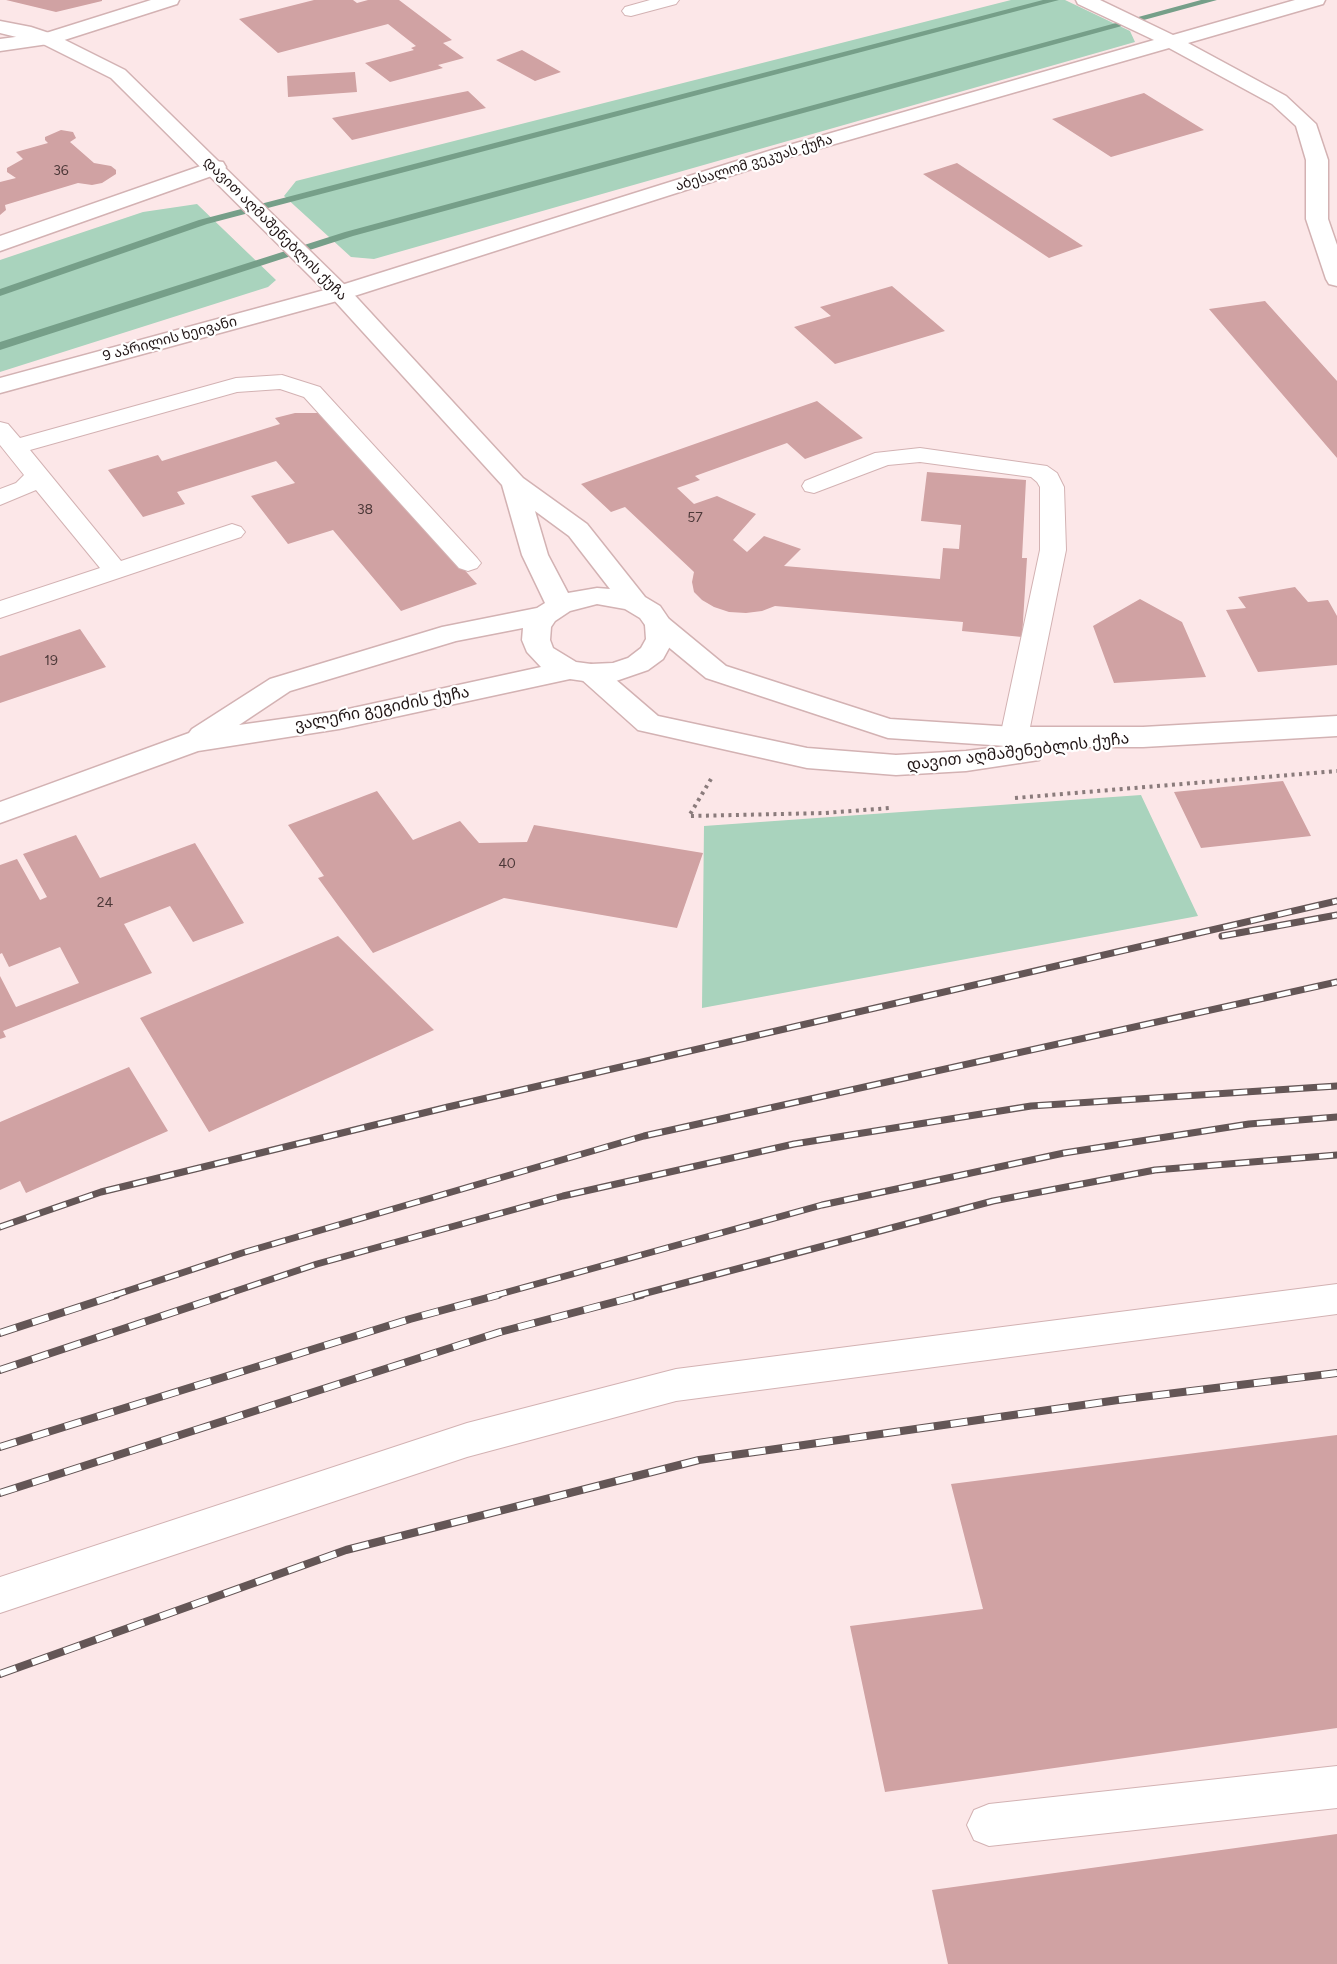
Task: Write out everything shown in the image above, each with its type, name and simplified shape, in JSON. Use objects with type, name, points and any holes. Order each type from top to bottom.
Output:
[{"type":"street","points":[[0,45],[48,39],[170,0]]},
{"type":"street","points":[[1085,0],[1148,29],[1278,100],[1306,124],[1317,160],[1317,219],[1337,279]]},
{"type":"street","name":"აბესალომ ვეკუას ქუჩა","points":[[340,292],[778,154],[1316,0]]},
{"type":"street","name":"დავით აღმაშენებლის ქუჩა","points":[[0,27],[24,31],[48,39],[118,74],[340,292],[514,483],[578,530],[635,603]]},
{"type":"street","points":[[0,244],[221,175]]},
{"type":"street","name":"9 აპრილის ხეივანი","points":[[0,386],[340,292]]},
{"type":"street","name":"დავით აღმაშენებლის ქუჩა","points":[[514,483],[553,610]]},
{"type":"street","points":[[597,596],[635,603],[650,612],[658,625],[660,639],[653,653],[638,664],[616,672],[580,672],[553,662],[541,652],[536,640],[537,627],[553,610],[578,599],[597,596]]},
{"type":"street","name":"ვალერი გეგიძის ქუჩა","points":[[193,742],[280,685],[452,633],[553,610]]},
{"type":"street","name":"დავით აღმაშენებლის ქუჩა","points":[[658,625],[716,672],[888,728],[1014,737],[1143,737],[1337,726]]},
{"type":"street","name":"დავით აღმაშენებლის ქუჩა","points":[[580,672],[648,723],[807,758],[896,765],[966,761],[1143,737]]},
{"type":"street","name":"ვალერი გეგიძის ქუჩა","points":[[0,813],[193,742],[339,720],[580,672]]},
{"type":"lane","points":[[630,11],[670,0]]},
{"type":"lane","points":[[116,571],[8,438],[236,385],[282,382],[312,393],[468,563]]},
{"type":"lane","points":[[814,486],[884,458],[920,455],[1038,471],[1048,478],[1052,487],[1053,550],[1014,737]]},
{"type":"lane","points":[[0,498],[25,488],[37,476]]},
{"type":"lane","points":[[0,610],[232,532]]},
{"type":"lane","points":[[0,1595],[466,1440],[676,1385],[1337,1299]]},
{"type":"lane","points":[[989,1825],[1337,1787]]},
{"type":"green space","points":[[1011,0],[1065,0],[1130,31],[1135,42],[374,259],[351,257],[284,196],[296,181]]},
{"type":"green space","points":[[197,204],[276,280],[268,287],[0,372],[0,260],[143,212]]},
{"type":"green space","points":[[1141,795],[1198,916],[702,1008],[704,826]]},
{"type":"building","points":[[6,0],[102,0],[102,1],[56,12]]},
{"type":"building","points":[[314,0],[353,0],[357,3],[368,0],[399,0],[452,40],[443,43],[464,58],[438,65],[443,68],[390,82],[365,63],[414,50],[411,48],[416,46],[388,24],[278,53],[239,19]]},
{"type":"building","points":[[522,50],[561,72],[535,81],[496,60]]},
{"type":"building","points":[[355,72],[357,92],[288,97],[287,76]]},
{"type":"building","points":[[468,91],[486,108],[352,140],[332,118]]},
{"type":"building","points":[[1144,93],[1204,130],[1111,157],[1052,119]]},
{"type":"building","points":[[61,130],[73,132],[76,138],[70,142],[94,163],[111,166],[116,170],[116,174],[102,183],[92,185],[78,183],[5,205],[6,210],[0,215],[0,182],[16,178],[7,172],[7,168],[23,159],[16,152],[48,143],[45,137]]},
{"type":"building","points":[[957,163],[1083,246],[1049,258],[923,174]]},
{"type":"building","points":[[892,286],[945,331],[835,364],[794,327],[831,316],[820,307]]},
{"type":"building","points":[[1265,301],[1337,381],[1337,458],[1209,309]]},
{"type":"building","points":[[817,401],[863,438],[805,459],[787,443],[695,476],[700,480],[677,488],[694,504],[717,496],[756,514],[733,540],[747,552],[764,536],[801,549],[784,566],[940,579],[943,548],[959,549],[961,525],[921,521],[927,472],[1026,480],[1022,558],[1027,558],[1022,637],[962,631],[963,622],[775,606],[762,611],[746,613],[729,612],[714,607],[694,592],[692,582],[694,572],[625,507],[611,512],[581,484]]},
{"type":"building","points":[[295,413],[319,413],[352,443],[477,584],[401,611],[333,530],[288,544],[251,496],[295,483],[276,461],[177,492],[185,504],[143,517],[108,470],[158,455],[162,461],[280,424],[275,418]]},
{"type":"building","points":[[1295,587],[1308,602],[1328,600],[1337,616],[1337,665],[1258,672],[1226,610],[1246,608],[1238,597]]},
{"type":"building","points":[[1140,599],[1182,622],[1206,677],[1114,683],[1093,626]]},
{"type":"building","points":[[80,629],[106,667],[0,703],[0,656]]},
{"type":"building","points":[[1283,781],[1311,836],[1201,848],[1174,792]]},
{"type":"building","points":[[377,791],[413,840],[460,821],[479,843],[527,842],[534,825],[703,853],[677,928],[504,898],[373,953],[318,878],[324,876],[288,825]]},
{"type":"building","points":[[76,835],[100,878],[195,843],[244,923],[193,942],[170,906],[124,924],[152,973],[3,1031],[6,1037],[0,1039],[0,976],[16,1007],[79,983],[60,947],[9,967],[2,953],[0,954],[0,865],[17,859],[40,900],[47,897],[23,854]]},
{"type":"building","points":[[338,936],[434,1030],[209,1132],[140,1018]]},
{"type":"building","points":[[129,1067],[168,1131],[26,1193],[20,1181],[0,1190],[0,1122]]},
{"type":"building","points":[[1337,1435],[1337,1728],[885,1792],[850,1626],[983,1609],[951,1484]]},
{"type":"building","points":[[1337,1834],[1337,1964],[948,1964],[932,1890]]},
{"type":"waterway","points":[[0,293],[203,222],[1054,0]]},
{"type":"waterway","points":[[0,346],[349,234],[1212,0]]},
{"type":"railway","points":[[0,1227],[101,1192],[448,1107],[1337,901]]},
{"type":"railway","points":[[1222,936],[1337,915]]},
{"type":"railway","points":[[112,1296],[242,1253],[644,1136],[1337,982]]},
{"type":"railway","points":[[221,1296],[317,1264],[563,1196],[794,1144],[1031,1106],[1337,1086]]},
{"type":"railway","points":[[493,1296],[822,1205],[1064,1153],[1249,1124],[1337,1117]]},
{"type":"railway","points":[[635,1296],[993,1201],[1155,1170],[1337,1155]]},
{"type":"railway","points":[[0,1333],[116,1295]]},
{"type":"railway","points":[[0,1370],[225,1295]]},
{"type":"railway","points":[[0,1447],[410,1319],[498,1295]]},
{"type":"railway","points":[[0,1493],[500,1332],[641,1295]]},
{"type":"railway","points":[[0,1674],[346,1550],[699,1460],[1118,1400],[1337,1373]]}]
